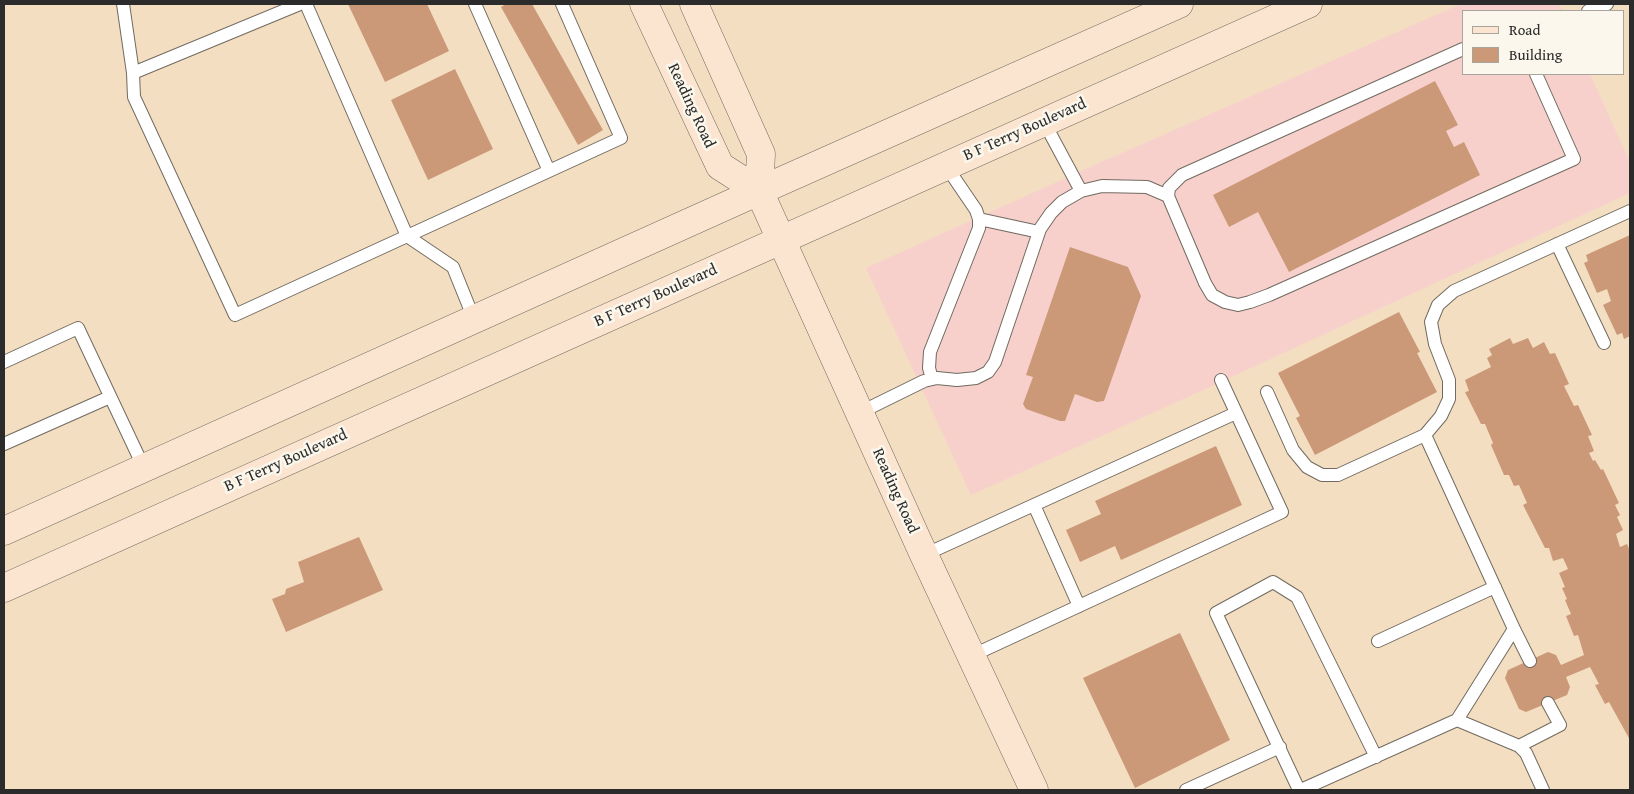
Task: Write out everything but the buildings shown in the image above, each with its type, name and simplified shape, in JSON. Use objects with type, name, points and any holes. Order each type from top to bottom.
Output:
[{"type":"main road","name":"Reading Road","points":[[644,4],[720,166],[759,191]]},
{"type":"main road","name":"Reading Road","points":[[694,4],[761,154],[759,191],[924,555],[1034,790]]},
{"type":"main road","points":[[4,531],[1179,4]]},
{"type":"main road","name":"B F Terry Boulevard","points":[[4,588],[1308,4]]},
{"type":"lane","points":[[123,4],[133,73],[134,96],[235,316],[621,138],[562,4]]},
{"type":"lane","points":[[133,73],[300,4]]},
{"type":"lane","points":[[306,4],[407,236],[453,267],[474,319]]},
{"type":"lane","points":[[475,4],[549,171]]},
{"type":"lane","points":[[1591,10],[1606,4]]},
{"type":"lane","points":[[1462,50],[1182,175],[1169,188],[1168,196],[1204,283],[1212,294],[1225,302],[1238,305],[1269,295],[1574,159],[1536,75]]},
{"type":"lane","points":[[1044,122],[1081,191]]},
{"type":"lane","points":[[932,379],[929,368],[930,352],[979,228],[979,218],[976,210],[946,166]]},
{"type":"lane","points":[[859,413],[924,381],[937,378],[957,380],[976,378],[988,372],[995,362],[1039,232],[1051,212],[1062,202],[1081,191],[1102,186],[1147,187],[1168,196]]},
{"type":"lane","points":[[1267,392],[1293,450],[1307,467],[1322,475],[1338,474],[1425,434],[1441,416],[1449,399],[1449,380],[1435,344],[1431,322],[1438,305],[1454,291],[1630,211]]},
{"type":"lane","points":[[979,218],[1039,232]]},
{"type":"lane","points":[[1557,244],[1604,343]]},
{"type":"lane","points":[[4,362],[78,328],[144,468]]},
{"type":"lane","points":[[971,656],[1282,512],[1221,380]]},
{"type":"lane","points":[[4,444],[110,397]]},
{"type":"lane","points":[[924,555],[1236,413]]},
{"type":"lane","points":[[1425,434],[1530,660]]},
{"type":"lane","points":[[1034,505],[1079,606]]},
{"type":"lane","points":[[1376,757],[1298,597],[1273,582],[1216,613],[1300,790],[1376,757],[1457,720],[1514,629]]},
{"type":"lane","points":[[1378,641],[1495,587]]},
{"type":"lane","points":[[1519,746],[1560,726],[1548,703]]},
{"type":"lane","points":[[1457,720],[1519,746],[1526,753],[1543,790]]},
{"type":"lane","points":[[1186,790],[1280,747]]},
{"type":"shaded area","points":[[1461,4],[1559,4],[1562,10],[1462,10],[1462,75],[1590,75],[1630,162],[1630,193],[971,495],[866,268]]}]
